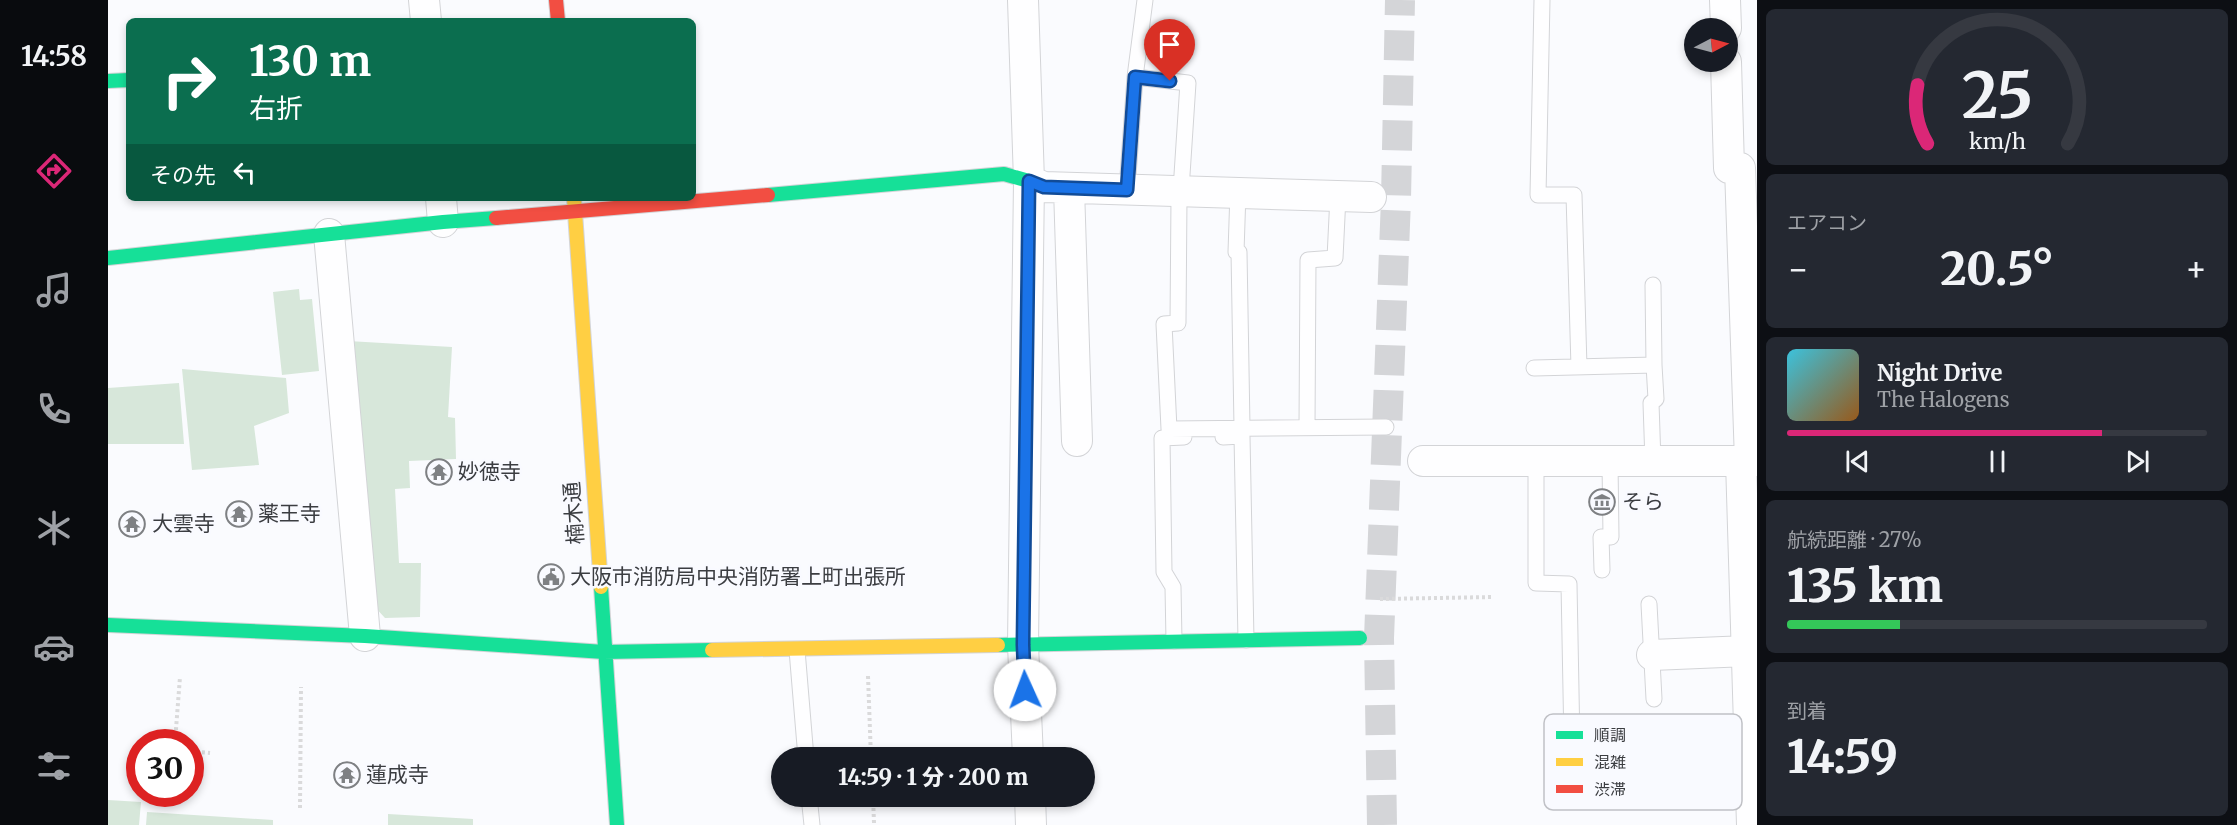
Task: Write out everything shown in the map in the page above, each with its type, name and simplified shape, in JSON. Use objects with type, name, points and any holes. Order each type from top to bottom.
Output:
[{"type":"street","points":[[424,0],[426,18]]},
{"type":"street","points":[[556,0],[558,18]]},
{"type":"street","points":[[1023,0],[1029,181],[1023,645],[1028,747]]},
{"type":"street","points":[[1725,0],[1726,18]]},
{"type":"street","points":[[1726,72],[1729,168],[1740,168],[1750,240],[1747,651],[1752,825]]},
{"type":"street","points":[[108,81],[126,80]]},
{"type":"street","points":[[108,258],[329,234],[442,210],[575,213],[1004,174],[1044,187],[1371,197]]},
{"type":"street","points":[[1069,188],[1077,441]]},
{"type":"street","name":"楠木通","points":[[574,201],[617,825]]},
{"type":"street","points":[[329,234],[365,636]]},
{"type":"street","points":[[1423,461],[1749,461]]},
{"type":"street","points":[[108,625],[365,636],[604,652],[1360,638]]},
{"type":"street","points":[[1652,655],[1747,651]]},
{"type":"street","points":[[1030,807],[1031,825]]},
{"type":"lane","points":[[1127,190],[1135,77],[1145,0]]},
{"type":"lane","points":[[1542,0],[1538,195],[1574,195],[1579,367]]},
{"type":"lane","points":[[1135,77],[1188,83],[1179,197],[1178,323],[1164,324],[1169,429],[1386,427]]},
{"type":"lane","points":[[1238,192],[1236,252],[1239,252],[1242,427]]},
{"type":"lane","points":[[1307,427],[1308,260],[1335,258],[1338,196]]},
{"type":"lane","points":[[1653,285],[1656,399],[1650,403],[1653,462]]},
{"type":"lane","points":[[1534,368],[1654,365]]},
{"type":"lane","points":[[1174,641],[1173,587],[1164,572],[1162,438],[1242,436],[1246,640]]},
{"type":"lane","points":[[1536,462],[1536,584],[1569,584],[1571,714]]},
{"type":"lane","points":[[1602,570],[1601,537],[1611,537],[1610,462]]},
{"type":"lane","points":[[1649,604],[1654,699]]},
{"type":"lane","points":[[797,650],[805,747]]},
{"type":"lane","points":[[1742,788],[1751,787]]},
{"type":"lane","points":[[810,807],[812,825]]},
{"type":"path","points":[[1380,599],[1494,597]]},
{"type":"path","points":[[867,648],[872,747]]},
{"type":"path","points":[[176,729],[180,677]]},
{"type":"path","points":[[300,808],[301,687]]},
{"type":"path","points":[[204,752],[210,753]]},
{"type":"path","points":[[873,807],[874,823]]},
{"type":"green space","points":[[299,289],[300,300],[312,299],[319,371],[282,375],[273,292]]},
{"type":"green space","points":[[348,341],[452,347],[448,417],[455,418],[456,459],[409,461],[410,488],[395,489],[399,563],[421,563],[420,617],[385,618],[373,605]]},
{"type":"green space","points":[[182,369],[286,378],[289,413],[254,426],[259,465],[192,470]]},
{"type":"green space","points":[[179,383],[184,444],[108,444],[108,388]]},
{"type":"green space","points":[[108,800],[126,801],[126,807],[141,807],[139,825],[108,825]]},
{"type":"green space","points":[[147,812],[273,820],[273,825],[146,825]]},
{"type":"green space","points":[[388,814],[473,819],[473,825],[388,825]]},
{"type":"tunnel","points":[[1382,825],[1379,638],[1396,199],[1400,0]]},
{"type":"traffic: fast","points":[[108,81],[126,80]]},
{"type":"traffic: fast","points":[[768,195],[1004,174],[1029,181]]},
{"type":"traffic: fast","points":[[108,258],[496,218]]},
{"type":"traffic: fast","points":[[601,587],[617,825]]},
{"type":"traffic: fast","points":[[108,625],[365,636],[604,652],[712,650]]},
{"type":"traffic: fast","points":[[998,645],[1360,638]]},
{"type":"traffic: slow","points":[[574,201],[601,587]]},
{"type":"traffic: slow","points":[[712,650],[998,645]]},
{"type":"traffic: jam","points":[[556,0],[558,18]]},
{"type":"traffic: jam","points":[[496,218],[768,195]]},
{"type":"place","name":"妙徳寺","points":[[439,472]]},
{"type":"place","name":"そら","points":[[1602,502]]},
{"type":"place","name":"薬王寺","points":[[239,514]]},
{"type":"place","name":"大雲寺","points":[[132,524]]},
{"type":"place","name":"大阪市消防局中央消防署上町出張所","points":[[551,577]]},
{"type":"place","name":"蓮成寺","points":[[347,775]]},
{"type":"route","points":[[1025,690],[1023,645],[1029,181],[1044,187],[1127,190],[1135,77],[1170,81]]}]
